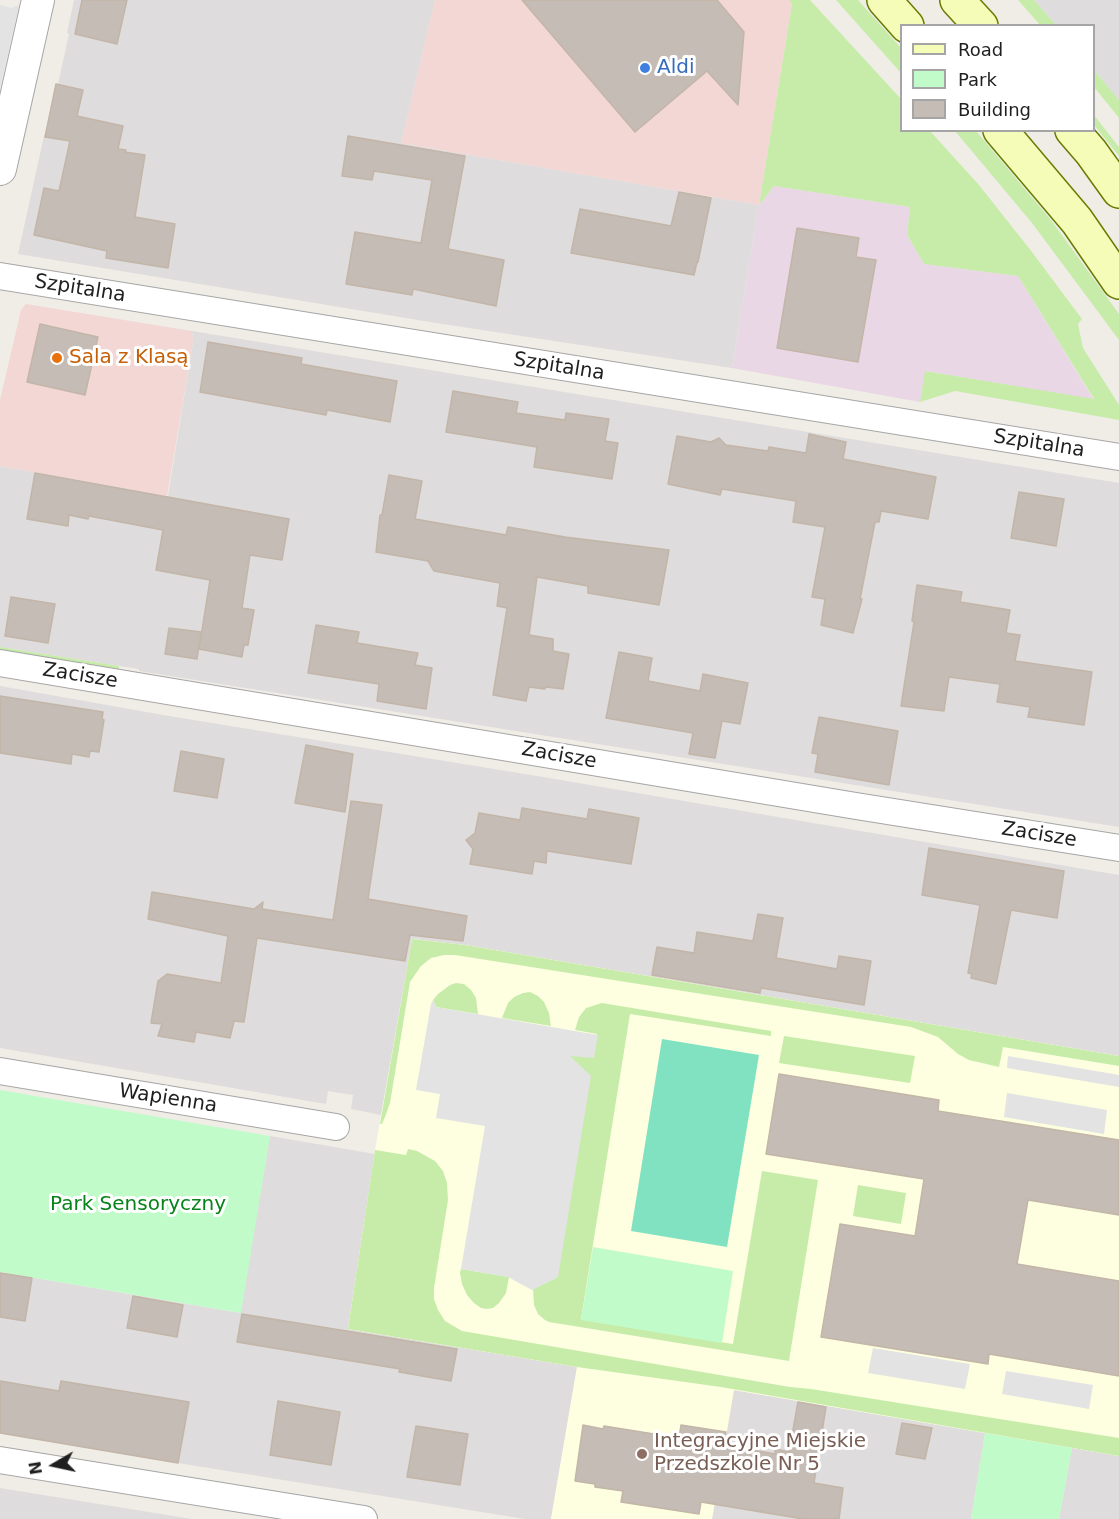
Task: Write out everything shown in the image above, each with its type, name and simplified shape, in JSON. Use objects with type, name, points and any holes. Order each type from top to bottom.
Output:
[{"type":"main road","points":[[884,0],[906,24]]},
{"type":"main road","points":[[957,0],[979,24]]},
{"type":"main road","points":[[1002,132],[1077,221],[1119,282]]},
{"type":"main road","points":[[1074,132],[1119,191]]},
{"type":"street","points":[[0,169],[38,0]]},
{"type":"street","name":"Szpitalna","points":[[0,276],[1119,457]]},
{"type":"street","name":"Zacisze","points":[[0,663],[1119,848]]},
{"type":"street","name":"Wapienna","points":[[0,1071],[336,1127]]},
{"type":"street","points":[[0,1460],[364,1519]]},
{"type":"shaded area","points":[[74,0],[435,0],[401,143],[759,205],[732,368],[436,323],[18,254],[58,84]]},
{"type":"shaded area","points":[[435,0],[789,0],[792,4],[759,205],[401,143]]},
{"type":"shaded area","points":[[1034,0],[1119,0],[1119,100],[1095,71],[1095,24],[1055,24]]},
{"type":"shaded area","points":[[0,5],[11,8],[19,5],[0,88]]},
{"type":"shaded area","points":[[774,186],[910,207],[907,235],[924,264],[1018,276],[1094,400],[926,371],[920,402],[732,368],[759,205]]},
{"type":"shaded area","points":[[26,304],[192,331],[193,342],[167,496],[0,466],[0,400],[21,310]]},
{"type":"shaded area","points":[[192,331],[1119,483],[1119,827],[0,647],[0,466],[168,496],[193,342]]},
{"type":"shaded area","points":[[0,686],[1119,875],[1119,1056],[465,945],[413,939],[381,1115],[351,1109],[353,1095],[328,1091],[326,1104],[0,1048]]},
{"type":"shaded area","points":[[412,939],[465,945],[1119,1056],[1119,1456],[734,1390],[712,1519],[551,1519],[577,1367],[348,1329],[375,1150]]},
{"type":"shaded area","points":[[433,1000],[436,1007],[598,1035],[594,1058],[570,1056],[591,1076],[558,1277],[532,1290],[508,1277],[461,1269],[485,1126],[436,1118],[440,1094],[416,1090]]},
{"type":"shaded area","points":[[1008,1056],[1119,1075],[1119,1087],[1007,1068]]},
{"type":"shaded area","points":[[1007,1093],[1107,1110],[1104,1134],[1004,1117]]},
{"type":"shaded area","points":[[270,1136],[375,1154],[348,1329],[577,1367],[551,1519],[525,1519],[0,1433],[0,1272],[240,1313]]},
{"type":"shaded area","points":[[873,1348],[970,1364],[965,1389],[868,1373]]},
{"type":"shaded area","points":[[1006,1371],[1093,1385],[1089,1409],[1002,1394]]},
{"type":"shaded area","points":[[733,1390],[985,1433],[971,1519],[712,1519]]},
{"type":"shaded area","points":[[1072,1448],[1119,1456],[1119,1519],[1059,1519]]},
{"type":"shaded area","points":[[0,1488],[192,1519],[0,1519]]},
{"type":"green space","points":[[789,0],[810,0],[900,98],[900,132],[931,132],[979,185],[1032,252],[1082,319],[1078,324],[1083,348],[1119,405],[1119,420],[955,391],[920,402],[925,371],[1094,399],[1018,276],[924,264],[907,235],[910,207],[774,186],[759,205],[792,4]]},
{"type":"green space","points":[[836,0],[858,0],[900,47],[900,72]]},
{"type":"green space","points":[[1018,0],[1034,0],[1055,24],[1039,24]]},
{"type":"green space","points":[[1095,71],[1119,100],[1119,118],[1095,88]]},
{"type":"green space","points":[[1095,116],[1119,147],[1119,156],[1095,126]]},
{"type":"green space","points":[[956,132],[977,132],[1051,220],[1119,314],[1119,340],[1032,223]]},
{"type":"green space","points":[[0,647],[119,666],[119,671],[0,652]]},
{"type":"green space","points":[[412,939],[465,945],[1119,1056],[1119,1066],[1003,1047],[999,1067],[969,1060],[938,1037],[911,1027],[444,955],[431,958],[421,966],[410,982],[390,1103],[382,1124],[380,1124]]},
{"type":"green space","points":[[456,983],[464,984],[471,990],[476,998],[478,1014],[436,1007],[433,1000],[438,994]]},
{"type":"green space","points":[[530,992],[544,1002],[551,1026],[502,1018],[508,1003],[514,997]]},
{"type":"green space","points":[[602,1003],[771,1031],[771,1036],[630,1014],[581,1319],[733,1344],[762,1171],[818,1180],[789,1361],[549,1322],[538,1314],[534,1305],[533,1289],[558,1277],[570,1055],[597,1034],[575,1030],[579,1017],[586,1008]]},
{"type":"green space","points":[[784,1036],[915,1056],[910,1083],[779,1063]]},
{"type":"green space","points":[[662,1039],[759,1055],[727,1247],[631,1231]]},
{"type":"green space","name":"Park Sensoryczny","points":[[0,1090],[270,1136],[241,1313],[0,1272]]},
{"type":"green space","points":[[408,1149],[417,1151],[435,1161],[443,1171],[447,1183],[448,1200],[434,1299],[445,1321],[462,1331],[790,1387],[1119,1438],[1119,1456],[721,1387],[577,1367],[348,1329],[375,1150],[406,1155]]},
{"type":"green space","points":[[858,1185],[906,1193],[901,1224],[853,1216]]},
{"type":"green space","points":[[593,1247],[733,1271],[722,1343],[581,1320]]},
{"type":"green space","points":[[461,1269],[509,1277],[506,1293],[493,1308],[481,1308],[467,1295],[462,1284]]},
{"type":"green space","points":[[985,1433],[1072,1448],[1059,1519],[971,1519]]},
{"type":"building","points":[[82,0],[127,0],[117,44],[75,34]]},
{"type":"building","name":"Aldi","points":[[522,0],[717,0],[744,32],[738,105],[707,71],[635,132]]},
{"type":"building","points":[[56,84],[83,90],[77,116],[123,126],[118,149],[145,155],[135,217],[175,224],[168,268],[106,258],[107,251],[34,235],[44,188],[59,191],[70,141],[45,137]]},
{"type":"building","points":[[348,136],[465,156],[448,249],[504,260],[496,306],[413,289],[412,295],[346,284],[355,232],[421,243],[432,180],[374,171],[372,180],[342,176]]},
{"type":"building","points":[[679,192],[711,198],[694,275],[571,253],[580,209],[671,226]]},
{"type":"building","points":[[797,228],[859,238],[856,257],[876,260],[858,362],[777,348]]},
{"type":"building","points":[[40,324],[98,337],[85,395],[27,382]]},
{"type":"building","points":[[208,342],[302,358],[301,364],[397,381],[390,422],[327,410],[326,415],[200,392]]},
{"type":"building","points":[[453,391],[518,402],[516,413],[565,420],[566,413],[609,419],[605,441],[618,443],[612,479],[534,467],[537,447],[446,432]]},
{"type":"building","points":[[809,434],[846,442],[843,459],[936,477],[928,519],[881,511],[879,522],[875,522],[860,599],[862,599],[853,633],[821,625],[825,599],[812,597],[825,527],[793,522],[796,501],[722,489],[720,495],[668,484],[677,436],[711,442],[719,438],[726,445],[768,451],[769,447],[806,453]]},
{"type":"building","points":[[35,473],[289,519],[282,560],[250,555],[242,608],[254,610],[248,645],[244,645],[242,657],[199,649],[210,580],[156,570],[163,530],[89,516],[88,519],[69,515],[68,526],[27,519]]},
{"type":"building","points":[[389,475],[422,481],[415,519],[506,535],[508,527],[565,537],[669,550],[659,605],[588,593],[588,586],[537,577],[529,635],[553,639],[553,651],[569,654],[563,689],[529,687],[526,701],[493,695],[507,608],[497,606],[500,583],[434,571],[428,561],[376,552],[380,515],[382,515]]},
{"type":"building","points":[[1019,492],[1064,499],[1056,546],[1011,538]]},
{"type":"building","points":[[917,585],[962,592],[960,602],[1010,610],[1006,633],[1020,635],[1015,661],[1092,672],[1084,725],[1028,717],[1030,707],[997,702],[1000,684],[949,677],[944,711],[901,706],[914,622],[912,621]]},
{"type":"building","points":[[11,597],[55,604],[48,643],[5,636]]},
{"type":"building","points":[[316,625],[359,632],[357,643],[418,653],[415,665],[432,668],[426,709],[377,701],[379,684],[308,673]]},
{"type":"building","points":[[169,628],[201,632],[197,659],[165,654]]},
{"type":"building","points":[[619,652],[652,658],[648,681],[700,691],[703,674],[748,683],[740,724],[722,721],[715,758],[689,754],[693,733],[606,718]]},
{"type":"building","points":[[0,696],[103,712],[99,752],[90,751],[89,757],[72,754],[71,764],[0,753]]},
{"type":"building","points":[[819,717],[898,731],[889,785],[815,772],[818,754],[812,753]]},
{"type":"building","points":[[306,745],[353,754],[345,812],[295,803]]},
{"type":"building","points":[[181,751],[224,759],[217,798],[174,791]]},
{"type":"building","points":[[351,801],[382,805],[368,899],[467,916],[463,941],[410,935],[405,961],[257,938],[244,1022],[234,1021],[230,1038],[196,1032],[194,1042],[158,1036],[162,1024],[151,1023],[158,981],[167,974],[221,983],[228,936],[148,919],[152,892],[254,909],[263,902],[262,909],[333,920]]},
{"type":"building","points":[[522,808],[587,819],[589,809],[639,818],[631,864],[547,851],[546,863],[534,861],[532,874],[470,864],[473,849],[466,840],[475,833],[479,813],[520,820]]},
{"type":"building","points":[[929,848],[1064,871],[1057,918],[1011,910],[996,984],[971,978],[972,974],[968,973],[980,905],[922,895]]},
{"type":"building","points":[[758,914],[783,918],[776,958],[837,969],[839,956],[871,961],[864,1005],[761,988],[760,993],[652,975],[657,947],[694,953],[697,932],[753,941]]},
{"type":"building","points":[[779,1074],[939,1100],[938,1111],[1119,1140],[1119,1215],[1028,1200],[1017,1264],[1119,1281],[1119,1376],[989,1354],[988,1364],[821,1337],[840,1224],[915,1236],[924,1179],[766,1154]]},
{"type":"building","points":[[0,1273],[32,1278],[25,1321],[0,1317]]},
{"type":"building","points":[[133,1296],[183,1305],[177,1337],[127,1328]]},
{"type":"building","points":[[242,1314],[457,1349],[451,1381],[399,1372],[400,1369],[237,1342]]},
{"type":"building","points":[[0,1381],[59,1391],[61,1381],[189,1402],[178,1463],[0,1433]]},
{"type":"building","points":[[278,1401],[340,1412],[331,1465],[270,1455]]},
{"type":"building","points":[[798,1402],[826,1407],[814,1483],[843,1488],[839,1519],[803,1519],[701,1502],[699,1514],[621,1502],[623,1491],[575,1481],[583,1425],[603,1429],[604,1426],[679,1438],[681,1425],[726,1432],[724,1445],[775,1454],[775,1449],[789,1452]]},
{"type":"building","points":[[902,1423],[932,1428],[925,1459],[896,1454]]},
{"type":"building","points":[[416,1426],[468,1434],[460,1485],[407,1477]]},
{"type":"place","name":"Aldi","points":[[645,68]]},
{"type":"place","name":"Sala z Klasą","points":[[57,358]]},
{"type":"place","name":"Integracyjne Miejskie Przedszkole Nr 5","points":[[642,1454]]}]
